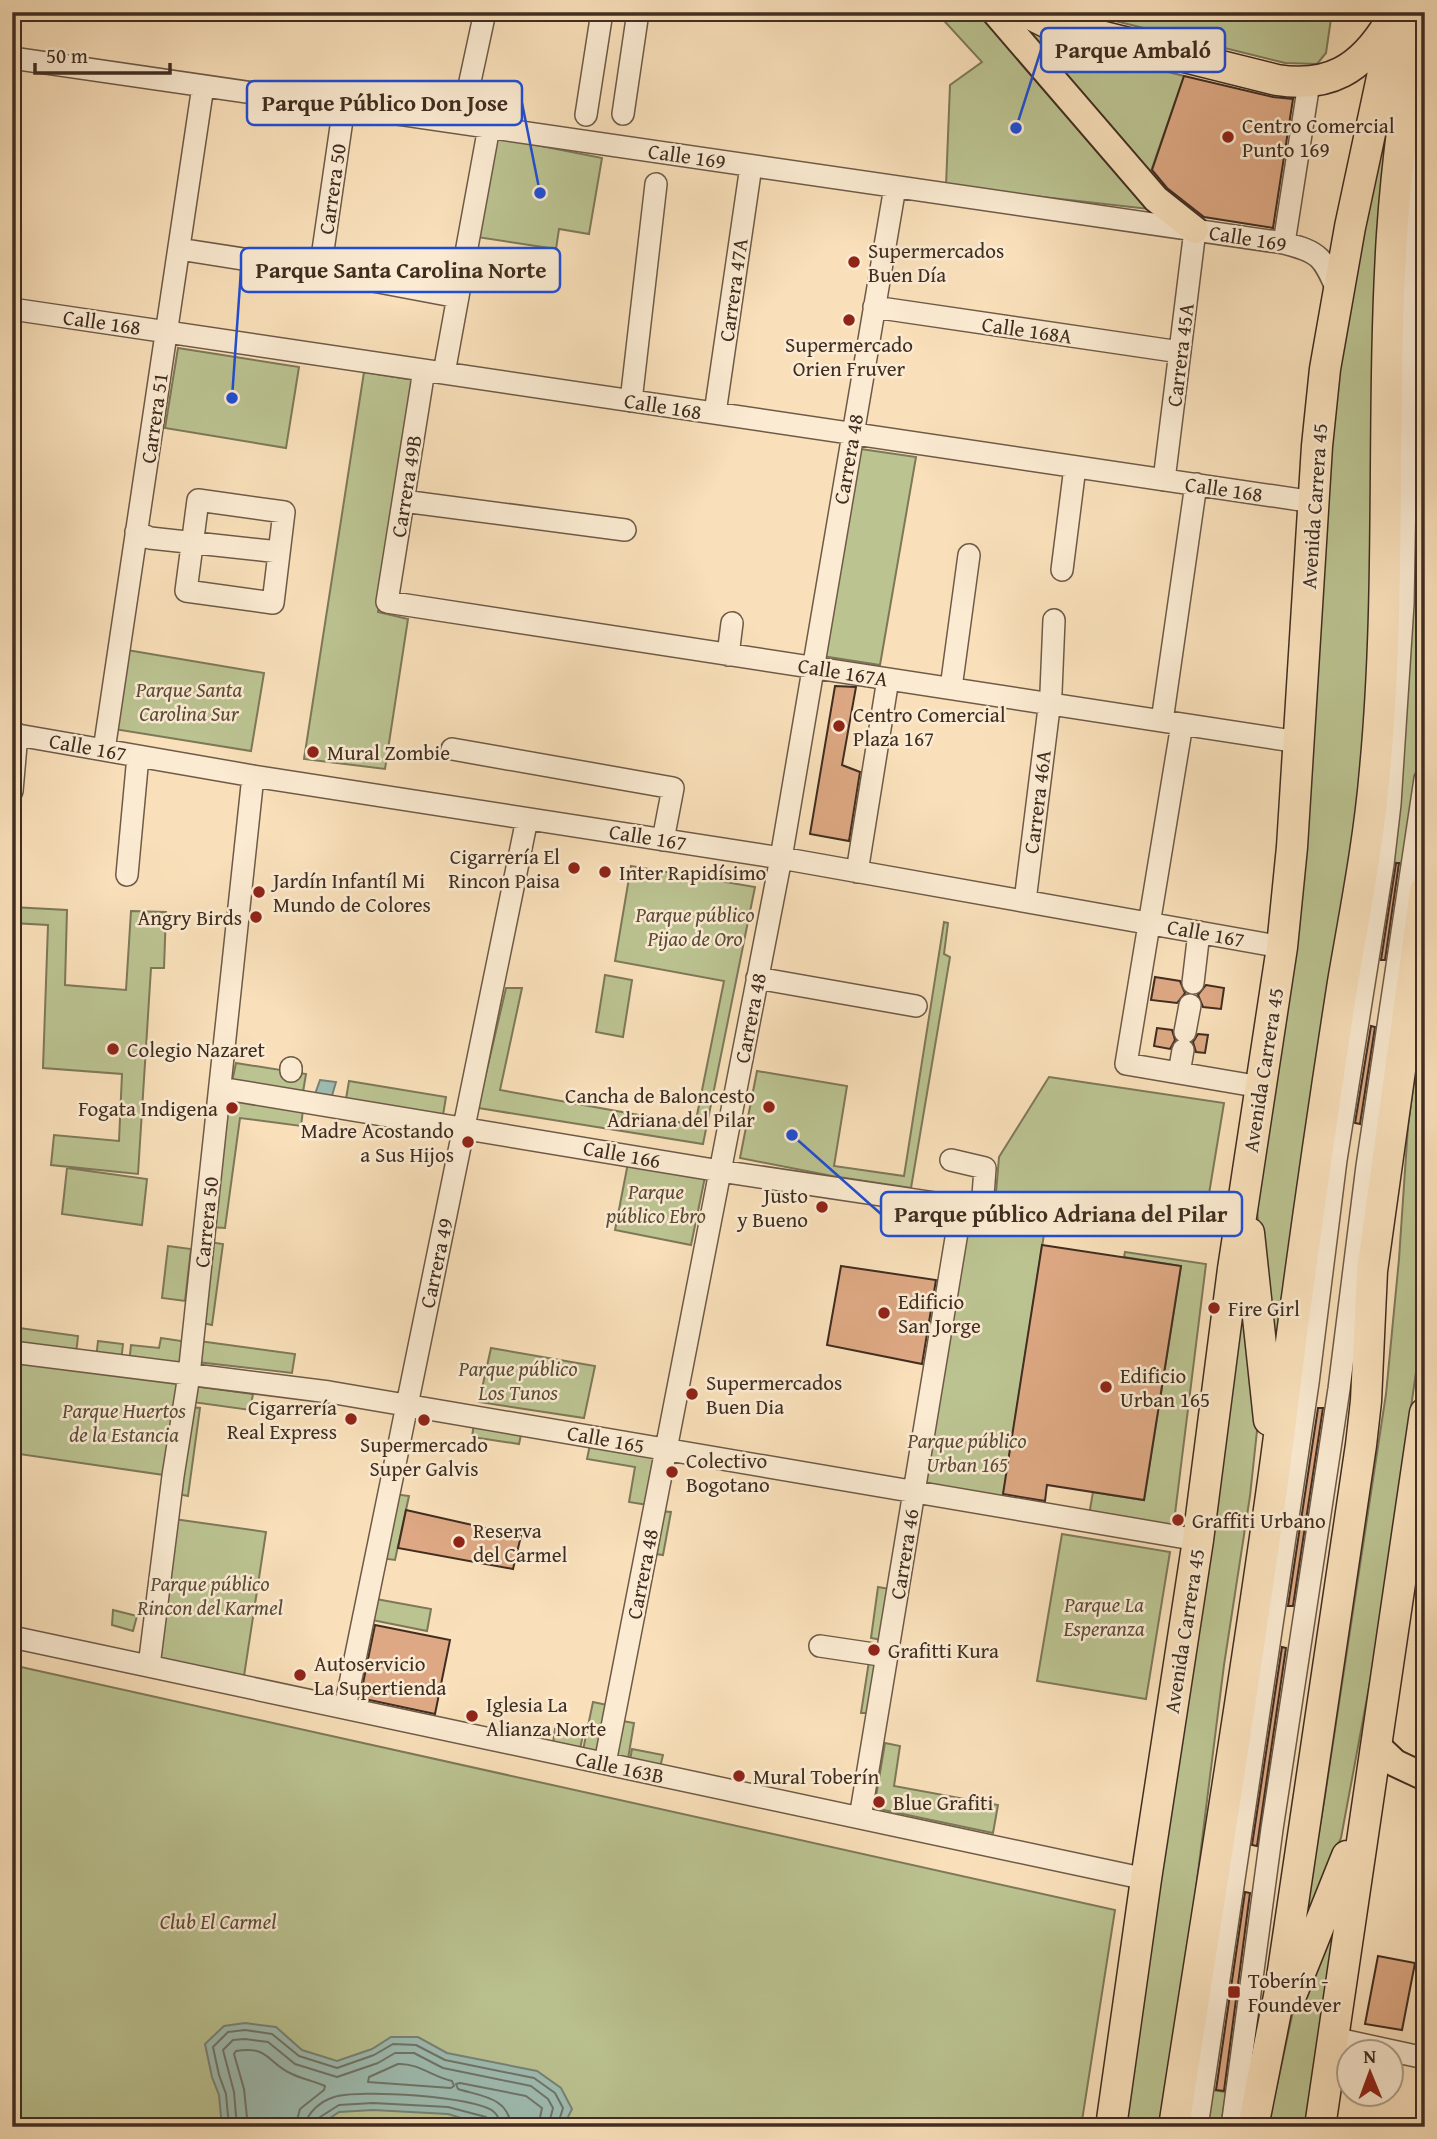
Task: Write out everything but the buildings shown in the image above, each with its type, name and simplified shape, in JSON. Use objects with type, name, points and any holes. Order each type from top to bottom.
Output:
[{"type":"highway","points":[[1026,12],[1048,23],[1277,80],[1309,83],[1331,78],[1359,63],[1377,43],[1395,12]]},
{"type":"highway","name":"Avenida Carrera 45","points":[[1111,2127],[1198,1540],[1233,1269],[1282,947],[1292,847],[1325,369],[1395,12]]},
{"type":"highway","points":[[1174,2127],[1273,1486],[1297,1292],[1375,777],[1386,574],[1392,238],[1408,83],[1421,12]]},
{"type":"highway","points":[[1253,2127],[1266,2065],[1305,1828],[1361,1446],[1366,1401],[1372,1271],[1425,891]]},
{"type":"highway","points":[[1245,1187],[1269,1416],[1273,1486]]},
{"type":"highway","points":[[1320,2127],[1424,1423]]},
{"type":"highway","points":[[1266,2065],[1285,2008],[1344,1868],[1371,1777]]},
{"type":"main road","points":[[995,12],[1156,199],[1195,230]]},
{"type":"main road","points":[[1376,1745],[1395,1763],[1425,1778]]},
{"type":"main road","points":[[1371,1777],[1394,1775],[1425,1778]]},
{"type":"street","points":[[461,123],[485,12]]},
{"type":"street","points":[[586,115],[602,12]]},
{"type":"street","points":[[623,114],[638,12]]},
{"type":"street","name":"Calle 169","points":[[12,58],[1284,243],[1314,252],[1322,260],[1338,292]]},
{"type":"street","points":[[1284,243],[1309,83]]},
{"type":"street","name":"Carrera 51","points":[[104,750],[203,86]]},
{"type":"street","points":[[1197,2127],[1306,1397],[1336,1160],[1389,816],[1403,604],[1409,268],[1425,97]]},
{"type":"street","name":"Carrera 50","points":[[320,271],[344,106]]},
{"type":"street","name":"Carrera 49B","points":[[387,602],[403,501],[434,372],[458,297],[489,127]]},
{"type":"street","name":"Carrera 47A","points":[[715,413],[751,166]]},
{"type":"street","points":[[631,401],[656,184]]},
{"type":"street","name":"Carrera 48","points":[[605,1763],[781,858],[895,187]]},
{"type":"street","name":"Carrera 45A","points":[[1164,480],[1195,230]]},
{"type":"street","points":[[179,249],[320,271],[458,297]]},
{"type":"street","name":"Calle 168A","points":[[874,307],[1180,352]]},
{"type":"street","name":"Calle 168","points":[[12,309],[1314,502]]},
{"type":"street","points":[[1062,570],[1075,467]]},
{"type":"street","points":[[1196,484],[1150,923],[1126,1064],[1261,1087]]},
{"type":"street","points":[[198,500],[284,512],[279,552],[273,603],[186,591],[198,500]]},
{"type":"street","points":[[403,501],[625,530]]},
{"type":"street","points":[[136,532],[150,538],[279,552]]},
{"type":"street","points":[[951,688],[969,555]]},
{"type":"street","name":"Calle 167A","points":[[387,602],[1299,742]]},
{"type":"street","name":"Carrera 46A","points":[[1025,901],[1049,704],[1054,620]]},
{"type":"street","points":[[728,654],[732,623]]},
{"type":"street","points":[[857,872],[888,679]]},
{"type":"street","points":[[12,791],[14,734]]},
{"type":"street","name":"Calle 167","points":[[14,734],[253,776],[781,858],[1282,947]]},
{"type":"street","points":[[452,749],[673,788],[663,840]]},
{"type":"street","points":[[127,875],[138,756]]},
{"type":"street","name":"Carrera 50","points":[[149,1666],[189,1375],[253,776]]},
{"type":"street","points":[[1232,2127],[1272,1829],[1339,1389],[1367,1166],[1425,779]]},
{"type":"street","name":"Carrera 49","points":[[345,1708],[527,819]]},
{"type":"street","points":[[1193,983],[1199,932]]},
{"type":"street","points":[[757,978],[916,1006]]},
{"type":"street","points":[[1179,1073],[1190,1005]]},
{"type":"street","name":"Calle 166","points":[[220,1088],[288,1082],[464,1129],[972,1209]]},
{"type":"street","name":"Carrera 46","points":[[860,1818],[914,1492],[972,1209],[985,1168],[951,1160]]},
{"type":"street","name":"Calle 165","points":[[12,1352],[329,1392],[1198,1540]]},
{"type":"street","name":"Calle 163B","points":[[12,1637],[1146,1879]]},
{"type":"street","points":[[820,1646],[887,1656]]},
{"type":"street","points":[[1333,2038],[1425,2058]]},
{"type":"green space","points":[[936,12],[989,12],[1149,209],[946,186],[950,85],[982,62]]},
{"type":"green space","points":[[1079,12],[1332,12],[1326,53],[1317,64],[1285,63]]},
{"type":"green space","points":[[1017,23],[1058,39],[1184,76],[1150,174]]},
{"type":"green space","points":[[1395,64],[1368,689],[1362,768],[1276,1367],[1263,1299],[1257,1206],[1330,383]]},
{"type":"green space","points":[[495,137],[602,158],[589,234],[559,229],[556,249],[477,237]]},
{"type":"green space","points":[[1425,159],[1425,566],[1422,721],[1405,864],[1391,862]]},
{"type":"green space","points":[[178,348],[299,367],[286,448],[165,428]]},
{"type":"green space","points":[[364,372],[414,380],[378,612],[408,619],[385,769],[304,759]]},
{"type":"green space","points":[[861,449],[916,457],[880,665],[822,656]]},
{"type":"green space","name":"Parque Santa Carolina Sur","points":[[127,650],[264,673],[251,751],[114,729]]},
{"type":"green space","name":"Parque público Pijao de Oro","points":[[631,866],[755,887],[703,1144],[478,1108],[506,988],[522,988],[500,1090],[695,1125],[724,981],[615,961]]},
{"type":"green space","points":[[12,907],[67,910],[65,985],[126,990],[131,911],[166,912],[164,968],[151,968],[138,1174],[51,1165],[54,1135],[119,1141],[122,1074],[43,1068],[48,925],[12,923]]},
{"type":"green space","points":[[944,922],[948,923],[944,954],[950,957],[911,1188],[740,1158],[757,1071],[847,1086],[834,1166],[904,1176]]},
{"type":"green space","points":[[605,975],[632,980],[623,1037],[596,1032]]},
{"type":"green space","points":[[1425,996],[1425,1309],[1378,1639],[1341,1838],[1321,1886],[1298,1957],[1386,1394],[1408,1126]]},
{"type":"green space","points":[[236,1063],[306,1074],[303,1092],[232,1082]]},
{"type":"green space","points":[[1049,1077],[1224,1103],[1205,1218],[1085,1199],[1082,1211],[996,1193],[999,1157]]},
{"type":"green space","points":[[349,1081],[446,1097],[443,1115],[346,1099]]},
{"type":"green space","points":[[227,1100],[303,1110],[301,1126],[240,1118],[225,1228],[210,1227]]},
{"type":"green space","name":"Parque público Ebro","points":[[628,1163],[705,1177],[691,1245],[615,1230]]},
{"type":"green space","points":[[67,1168],[147,1179],[142,1225],[62,1214]]},
{"type":"green space","name":"Parque público Urban 165","points":[[964,1214],[1045,1228],[1002,1503],[918,1489]]},
{"type":"green space","points":[[209,1242],[223,1244],[212,1325],[198,1322]]},
{"type":"green space","points":[[168,1246],[191,1249],[185,1301],[162,1298]]},
{"type":"green space","points":[[1125,1252],[1206,1264],[1173,1530],[1089,1515],[1093,1492],[1144,1500],[1181,1266],[1124,1257]]},
{"type":"green space","points":[[1242,1275],[1259,1412],[1195,1896],[1160,2127],[1118,2127]]},
{"type":"green space","points":[[12,1327],[78,1336],[76,1354],[12,1345]]},
{"type":"green space","points":[[161,1338],[188,1342],[184,1370],[129,1364],[131,1345],[159,1348]]},
{"type":"green space","points":[[98,1341],[123,1344],[121,1362],[96,1359]]},
{"type":"green space","points":[[199,1341],[295,1354],[292,1373],[197,1362]]},
{"type":"green space","name":"Parque público Los Tunos","points":[[491,1348],[595,1366],[584,1418],[479,1402]]},
{"type":"green space","name":"Parque Huertos de la Estancia","points":[[12,1361],[180,1382],[164,1475],[12,1453]]},
{"type":"green space","points":[[194,1386],[253,1394],[250,1410],[192,1402]]},
{"type":"green space","points":[[190,1407],[200,1408],[188,1496],[178,1494]]},
{"type":"green space","points":[[474,1423],[522,1430],[519,1444],[472,1437]]},
{"type":"green space","points":[[591,1440],[657,1451],[648,1505],[629,1502],[635,1467],[587,1459]]},
{"type":"green space","points":[[394,1494],[409,1496],[395,1560],[380,1558]]},
{"type":"green space","points":[[658,1511],[671,1512],[663,1555],[649,1553]]},
{"type":"green space","name":"Parque público Rincon del Karmel","points":[[174,1519],[266,1532],[244,1676],[154,1658]]},
{"type":"green space","name":"Parque La Esperanza","points":[[1062,1534],[1170,1552],[1146,1699],[1037,1681]]},
{"type":"green space","points":[[878,1587],[890,1589],[882,1640],[871,1638]]},
{"type":"green space","points":[[376,1599],[431,1609],[427,1631],[372,1620]]},
{"type":"green space","points":[[113,1610],[137,1616],[133,1631],[112,1625]]},
{"type":"green space","points":[[869,1661],[878,1662],[870,1713],[861,1713]]},
{"type":"green space","name":"Club El Carmel","points":[[12,1665],[1115,1910],[1081,2127],[12,2127]]},
{"type":"green space","points":[[593,1702],[612,1706],[602,1754],[583,1750]]},
{"type":"green space","points":[[617,1720],[634,1723],[628,1759],[610,1755]]},
{"type":"green space","points":[[555,1729],[583,1735],[580,1749],[553,1743]]},
{"type":"green space","points":[[885,1743],[900,1746],[894,1786],[998,1805],[993,1833],[874,1808]]},
{"type":"green space","points":[[632,1749],[663,1755],[660,1767],[630,1760]]},
{"type":"green space","points":[[1341,1916],[1308,2127],[1268,2127],[1293,2011]]},
{"type":"green space","points":[[1212,2090],[1226,2092],[1221,2127],[1207,2127]]},
{"type":"water","points":[[320,1080],[336,1082],[331,1099],[314,1097]]},
{"type":"water","points":[[245,2023],[276,2027],[302,2050],[337,2061],[372,2049],[391,2037],[418,2037],[447,2053],[537,2071],[561,2088],[572,2109],[563,2127],[491,2127],[448,2114],[373,2110],[339,2112],[317,2127],[222,2127],[219,2095],[205,2044],[224,2026]]},
{"type":"place","name":"Parque Ambaló","points":[[1016,128]]},
{"type":"place","name":"Centro Comercial Punto 169","points":[[1228,137]]},
{"type":"place","name":"Parque Público Don Jose","points":[[540,193]]},
{"type":"place","name":"Supermercados Buen Día","points":[[854,262]]},
{"type":"place","name":"Supermercado Orien Fruver","points":[[849,320]]},
{"type":"place","name":"Parque Santa Carolina Norte","points":[[232,398]]},
{"type":"place","name":"Centro Comercial Plaza 167","points":[[839,726]]},
{"type":"place","name":"Mural Zombie","points":[[313,752]]},
{"type":"place","name":"Cigarrería El Rincon Paisa","points":[[574,868]]},
{"type":"place","name":"Inter Rapidísimo","points":[[605,872]]},
{"type":"place","name":"Jardín Infantíl Mi Mundo de Colores","points":[[259,892]]},
{"type":"place","name":"Angry Birds","points":[[256,917]]},
{"type":"place","name":"Colegio Nazaret","points":[[113,1049]]},
{"type":"place","name":"Cancha de Baloncesto Adriana del Pilar","points":[[769,1107]]},
{"type":"place","name":"Fogata Indigena","points":[[232,1108]]},
{"type":"place","name":"Parque público Adriana del Pilar","points":[[792,1135]]},
{"type":"place","name":"Madre Acostando a Sus Hijos","points":[[468,1142]]},
{"type":"place","name":"Justo y Bueno","points":[[822,1207]]},
{"type":"place","name":"Fire Girl","points":[[1214,1308]]},
{"type":"place","name":"Edificio San Jorge","points":[[884,1313]]},
{"type":"place","name":"Edificio Urban 165","points":[[1106,1387]]},
{"type":"place","name":"Supermercados Buen Dia","points":[[692,1394]]},
{"type":"place","name":"Cigarrería Real Express","points":[[351,1419]]},
{"type":"place","name":"Supermercado Super Galvis","points":[[424,1420]]},
{"type":"place","name":"Colectivo Bogotano","points":[[672,1472]]},
{"type":"place","name":"Graffiti Urbano","points":[[1178,1520]]},
{"type":"place","name":"Reserva del Carmel","points":[[459,1542]]},
{"type":"place","name":"Grafitti Kura","points":[[874,1650]]},
{"type":"place","name":"Autoservicio La Supertienda","points":[[300,1675]]},
{"type":"place","name":"Iglesia La Alianza Norte","points":[[472,1716]]},
{"type":"place","name":"Mural Toberín","points":[[739,1776]]},
{"type":"place","name":"Blue Grafiti","points":[[879,1802]]},
{"type":"place","name":"Toberín - Foundever","points":[[1234,1992]]}]
